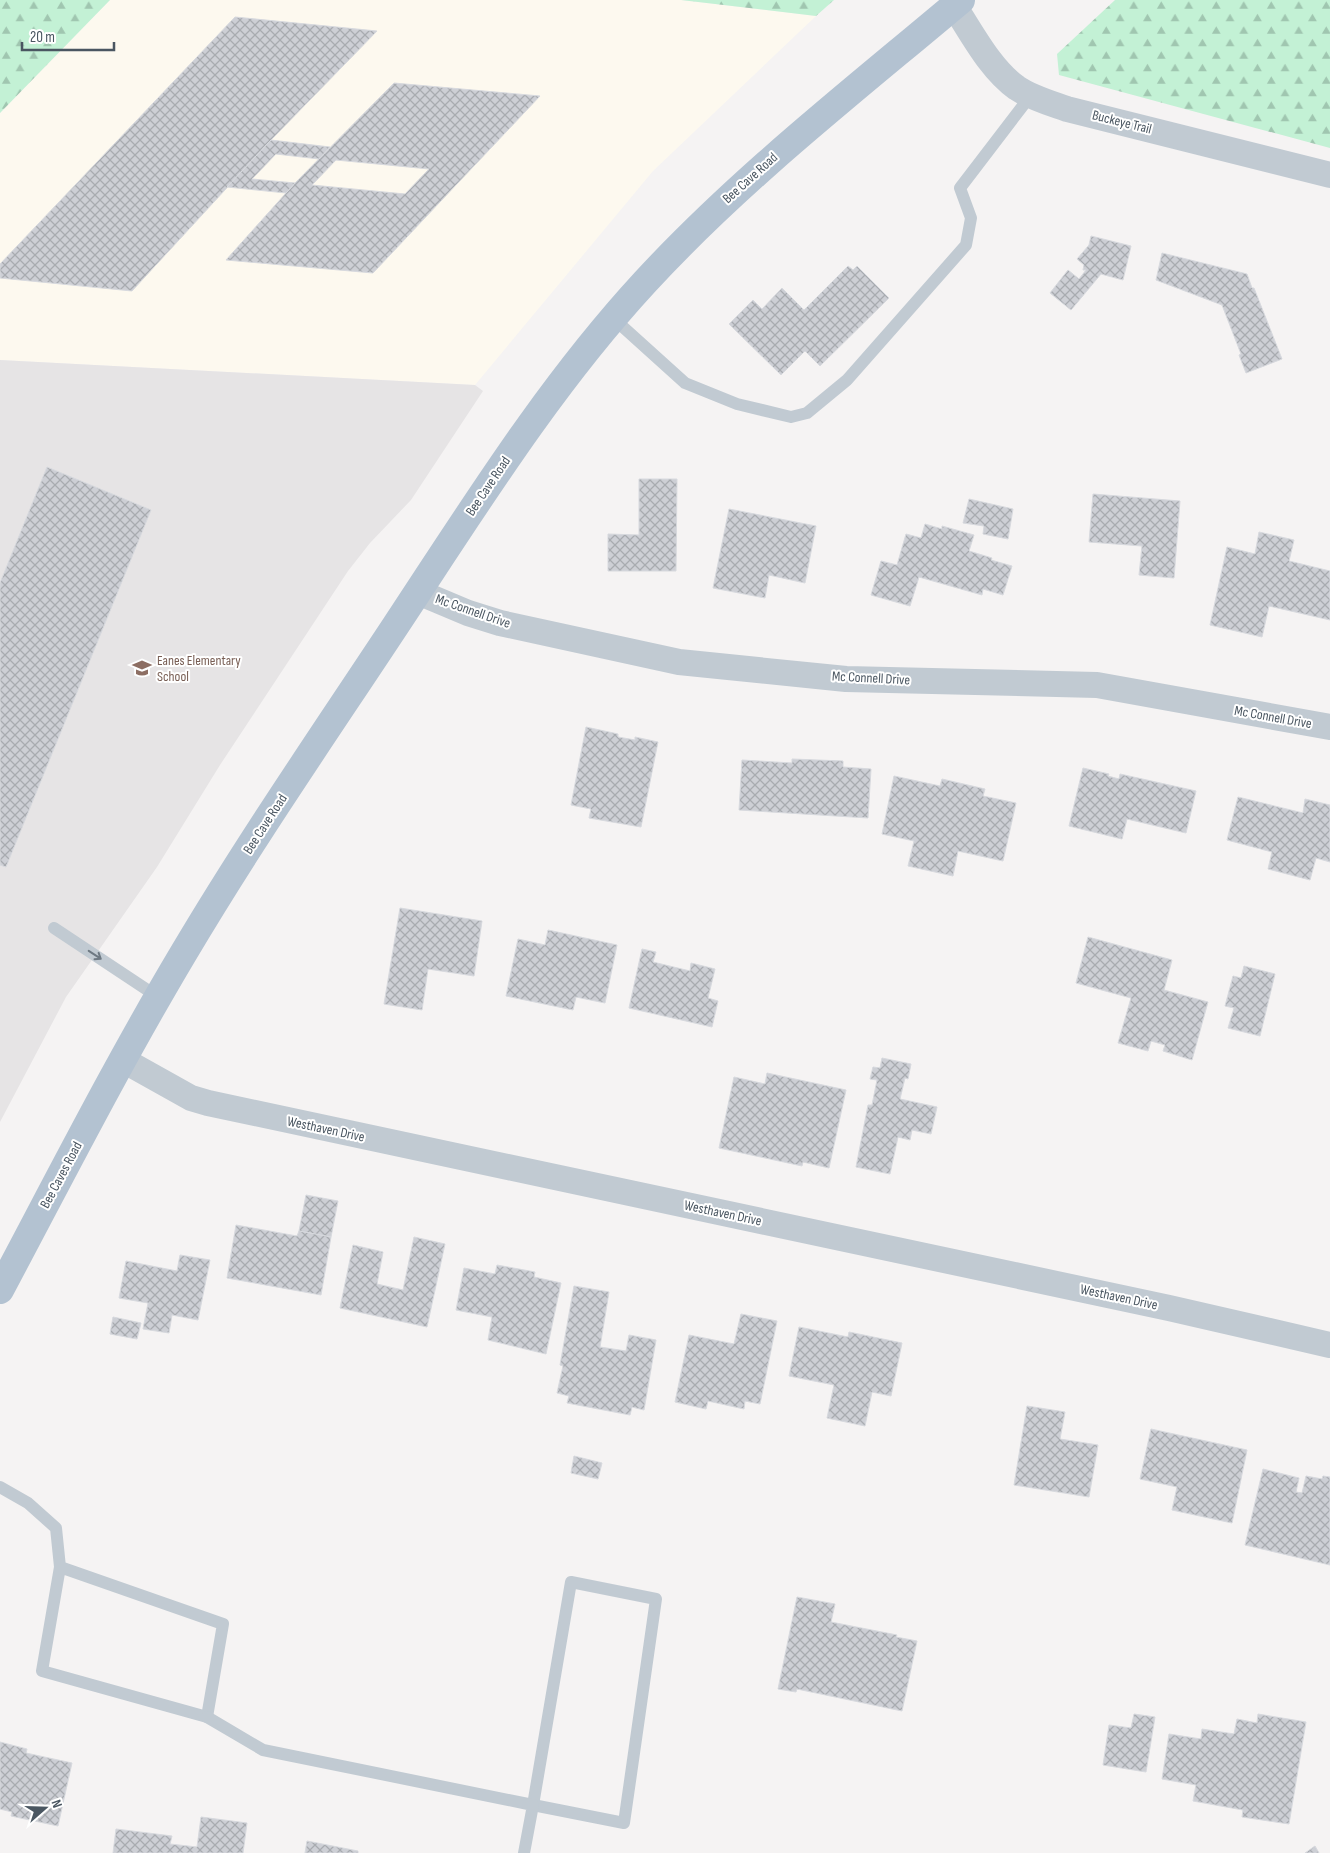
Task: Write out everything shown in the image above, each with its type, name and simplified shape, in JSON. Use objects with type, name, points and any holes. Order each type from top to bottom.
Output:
[{"type":"main road","name":"Bee Cave Road","points":[[123,1060],[158,997],[236,869],[480,497],[542,408],[614,318],[681,244],[756,172],[957,3]]},
{"type":"main road","name":"Bee Caves Road","points":[[0,1290],[123,1060]]},
{"type":"street","name":"Buckeye Trail","points":[[957,3],[983,50],[1004,76],[1017,87],[1031,95],[1067,109],[1330,174]]},
{"type":"street","name":"Mc Connell Drive","points":[[418,592],[468,613],[500,623],[679,662],[846,679],[1097,685],[1330,727]]},
{"type":"street","name":"Westhaven Drive","points":[[123,1060],[191,1098],[208,1103],[1169,1308],[1330,1345]]},
{"type":"lane","points":[[614,318],[685,383],[736,404],[791,417],[807,413],[847,380],[966,245],[971,218],[960,188],[1031,95]]},
{"type":"lane","points":[[54,928],[158,997]]},
{"type":"lane","points":[[0,1487],[28,1503],[56,1528],[60,1567],[42,1671],[207,1717],[263,1750],[533,1805],[624,1823],[656,1599],[571,1582],[533,1805],[524,1853]]},
{"type":"lane","points":[[60,1567],[223,1624],[207,1717]]},
{"type":"shaded area","points":[[110,0],[681,0],[816,16],[653,171],[475,385],[0,360],[0,113]]},
{"type":"shaded area","name":"Eanes Elementary School","points":[[0,360],[475,385],[483,391],[411,500],[370,543],[348,571],[220,765],[157,867],[66,997],[0,1122]]},
{"type":"green space","points":[[0,0],[110,0],[0,113]]},
{"type":"green space","points":[[681,0],[834,0],[816,16]]},
{"type":"green space","points":[[1115,0],[1330,0],[1330,148],[1059,75],[1057,54]]},
{"type":"building","points":[[235,17],[377,31],[271,140],[132,291],[0,278],[0,264]]},
{"type":"building","points":[[394,83],[540,96],[373,273],[226,260],[295,183]],"holes":[[[336,160],[429,169],[405,194],[312,185]]]},
{"type":"building","points":[[271,140],[330,147],[319,159],[276,154],[252,179],[295,183],[286,193],[227,187]]},
{"type":"building","points":[[1091,236],[1131,246],[1123,280],[1101,274],[1071,310],[1050,293],[1068,270],[1079,279],[1086,270],[1083,270],[1084,265],[1077,259],[1089,245]]},
{"type":"building","points":[[1162,253],[1247,274],[1282,359],[1246,373],[1239,355],[1241,354],[1222,305],[1156,280]]},
{"type":"building","points":[[848,266],[853,270],[857,266],[889,298],[820,366],[805,351],[781,375],[729,324],[753,300],[762,309],[782,288],[804,310]]},
{"type":"building","points":[[47,467],[151,510],[6,867],[0,865],[0,583]]},
{"type":"building","points":[[639,479],[677,479],[676,571],[608,571],[608,534],[639,535]]},
{"type":"building","points":[[1093,494],[1180,501],[1174,578],[1139,575],[1142,546],[1089,542]]},
{"type":"building","points":[[969,499],[1013,509],[1008,539],[983,534],[984,526],[963,523]]},
{"type":"building","points":[[729,509],[816,526],[805,583],[769,575],[765,598],[713,588]]},
{"type":"building","points":[[925,524],[942,529],[942,526],[974,535],[969,551],[1012,566],[1003,595],[983,589],[982,595],[919,577],[910,606],[871,595],[881,561],[897,565],[906,534],[921,538]]},
{"type":"building","points":[[1259,532],[1294,540],[1289,561],[1330,571],[1330,620],[1269,606],[1262,637],[1210,625],[1227,547],[1255,554]]},
{"type":"building","points":[[586,727],[618,734],[618,737],[635,740],[635,737],[658,742],[641,827],[589,818],[591,809],[571,805]]},
{"type":"building","points":[[792,759],[843,761],[843,767],[871,769],[868,818],[739,810],[742,760],[792,763]]},
{"type":"building","points":[[1083,768],[1109,774],[1108,776],[1119,779],[1120,774],[1196,791],[1186,833],[1127,819],[1122,839],[1069,826]]},
{"type":"building","points":[[894,776],[940,786],[942,779],[985,789],[983,796],[1016,803],[1003,861],[958,851],[953,876],[908,866],[914,841],[882,834]]},
{"type":"building","points":[[1238,797],[1303,813],[1305,799],[1330,805],[1330,862],[1316,858],[1310,880],[1268,869],[1272,852],[1227,840]]},
{"type":"building","points":[[400,908],[482,921],[474,976],[428,969],[422,1010],[384,1004]]},
{"type":"building","points":[[548,930],[617,945],[605,1003],[576,997],[573,1010],[506,996],[518,939],[545,945]]},
{"type":"building","points":[[1088,937],[1172,960],[1164,990],[1208,1002],[1192,1060],[1163,1051],[1165,1045],[1151,1041],[1148,1051],[1118,1043],[1131,998],[1076,983]]},
{"type":"building","points":[[642,949],[656,952],[653,962],[690,971],[691,963],[715,969],[708,998],[718,1001],[712,1027],[629,1008]]},
{"type":"building","points":[[1244,966],[1275,974],[1260,1036],[1228,1028],[1234,1008],[1225,1006],[1233,976],[1241,978]]},
{"type":"building","points":[[882,1058],[911,1064],[908,1079],[905,1078],[900,1099],[937,1107],[931,1134],[912,1130],[910,1140],[898,1137],[890,1174],[856,1167],[868,1105],[872,1105],[877,1080],[870,1079],[873,1067],[880,1068]]},
{"type":"building","points":[[767,1073],[846,1090],[829,1168],[803,1162],[802,1166],[719,1148],[734,1077],[765,1084]]},
{"type":"building","points":[[306,1195],[338,1201],[331,1237],[299,1231]]},
{"type":"building","points":[[236,1225],[297,1236],[299,1231],[331,1237],[321,1295],[227,1278]]},
{"type":"building","points":[[414,1237],[445,1244],[427,1327],[340,1308],[353,1245],[383,1252],[377,1284],[403,1290]]},
{"type":"building","points":[[180,1255],[210,1260],[198,1320],[172,1315],[169,1333],[143,1329],[148,1303],[119,1298],[126,1261],[177,1271]]},
{"type":"building","points":[[497,1265],[535,1272],[534,1277],[561,1283],[546,1354],[488,1340],[492,1317],[456,1310],[464,1268],[495,1274]]},
{"type":"building","points":[[574,1286],[609,1292],[600,1347],[626,1351],[629,1335],[656,1340],[644,1410],[632,1407],[630,1415],[567,1403],[569,1396],[557,1393],[563,1366],[560,1365]]},
{"type":"building","points":[[741,1314],[777,1321],[760,1404],[745,1401],[744,1409],[708,1401],[706,1409],[675,1402],[689,1335],[734,1344]]},
{"type":"building","points":[[113,1317],[141,1323],[137,1339],[110,1334]]},
{"type":"building","points":[[799,1327],[848,1337],[849,1332],[902,1343],[891,1396],[872,1392],[865,1426],[827,1418],[834,1385],[789,1376]]},
{"type":"building","points":[[1027,1406],[1065,1412],[1060,1439],[1098,1445],[1089,1497],[1014,1485]]},
{"type":"building","points":[[1151,1429],[1247,1450],[1232,1523],[1172,1510],[1177,1487],[1140,1479]]},
{"type":"building","points":[[574,1456],[602,1463],[598,1479],[571,1473]]},
{"type":"building","points":[[1263,1469],[1299,1478],[1296,1492],[1302,1493],[1306,1476],[1322,1479],[1323,1476],[1330,1477],[1330,1565],[1245,1545]]},
{"type":"building","points":[[797,1597],[835,1604],[831,1622],[897,1635],[896,1637],[917,1641],[902,1711],[797,1689],[796,1692],[778,1689]]},
{"type":"building","points":[[1134,1714],[1155,1717],[1146,1772],[1103,1765],[1109,1725],[1131,1728]]},
{"type":"building","points":[[1258,1714],[1306,1722],[1289,1824],[1242,1817],[1243,1810],[1193,1801],[1196,1785],[1162,1779],[1169,1734],[1201,1739],[1202,1729],[1234,1734],[1237,1719],[1257,1723]]},
{"type":"building","points":[[0,1742],[27,1749],[26,1753],[72,1763],[58,1826],[11,1816],[12,1812],[0,1809]]},
{"type":"building","points":[[201,1817],[247,1823],[243,1853],[113,1853],[116,1829],[172,1836],[170,1844],[197,1847]]},
{"type":"building","points":[[307,1841],[358,1851],[358,1853],[305,1853]]},
{"type":"building","points":[[1315,1846],[1319,1853],[1305,1853]]},
{"type":"place","name":"Eanes Elementary School","points":[[142,668]]}]
